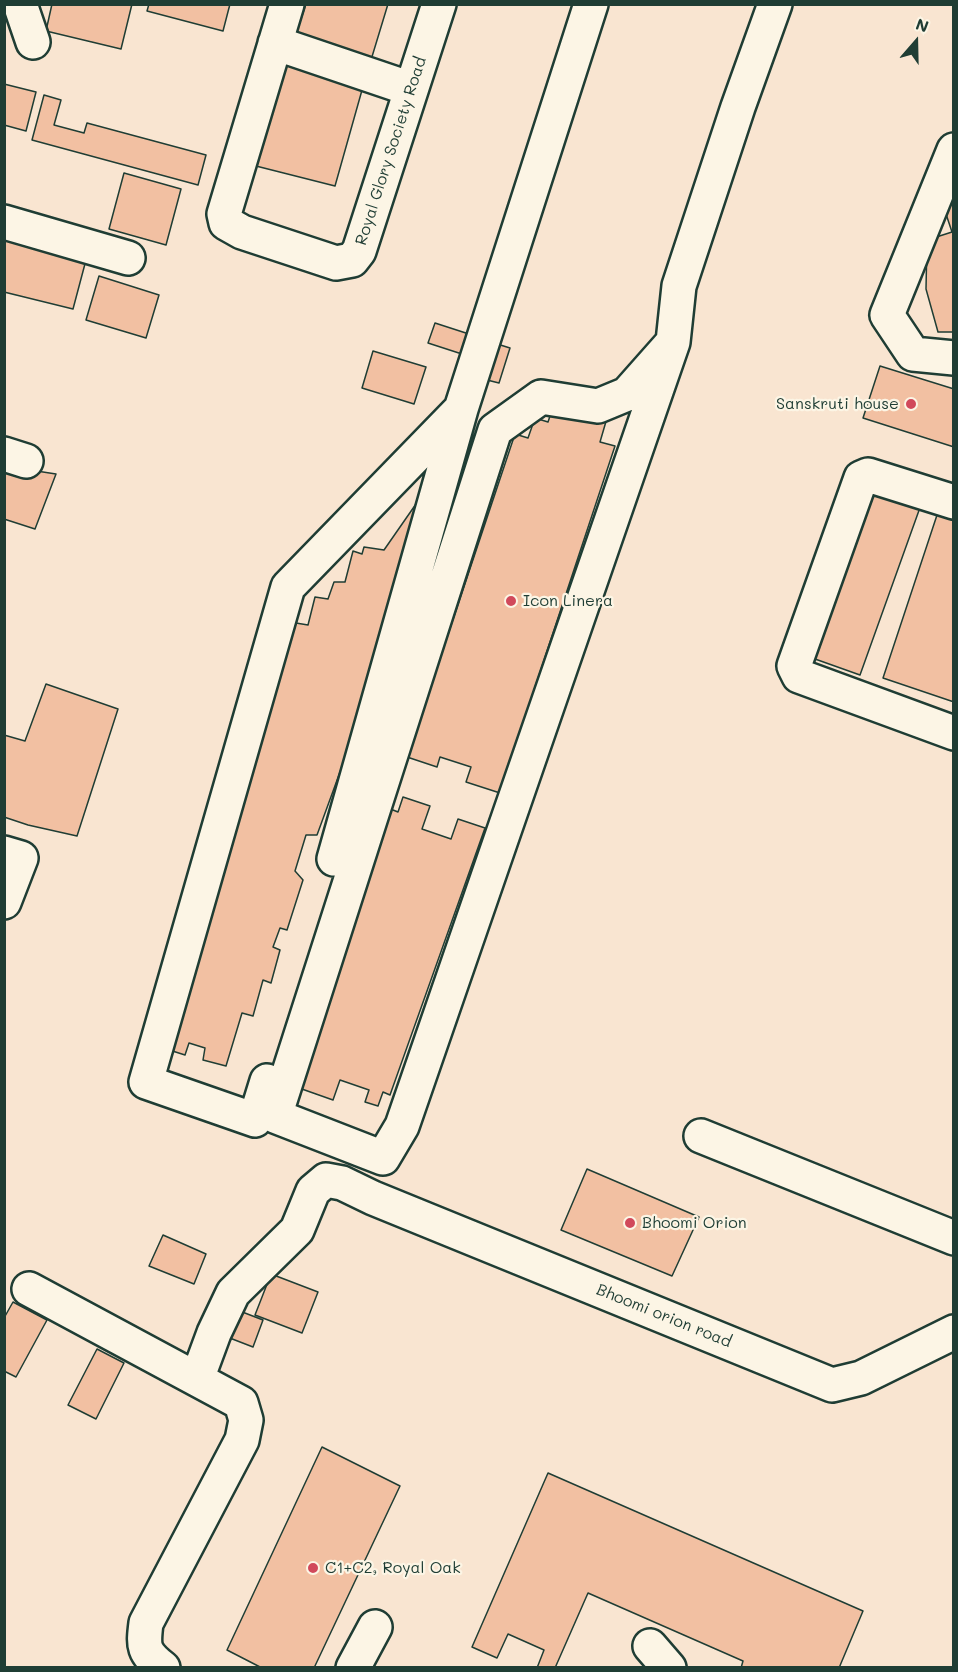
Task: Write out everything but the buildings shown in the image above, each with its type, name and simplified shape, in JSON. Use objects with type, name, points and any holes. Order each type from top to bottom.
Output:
[{"type":"street","points":[[20,4],[33,42]]},
{"type":"street","name":"Royal Glory Society Road","points":[[286,4],[224,213],[226,223],[242,232],[336,262],[352,260],[359,251],[439,4]]},
{"type":"street","points":[[461,409],[288,587],[146,1082],[255,1120],[358,776],[461,409],[591,4]]},
{"type":"street","points":[[673,342],[627,394],[598,406],[541,397],[495,430],[274,1116],[383,1158],[402,1126],[673,342],[679,286],[738,107],[775,4]]},
{"type":"street","points":[[275,43],[411,89]]},
{"type":"street","points":[[954,150],[887,315],[913,354],[954,358]]},
{"type":"street","points":[[4,222],[128,258]]},
{"type":"street","points":[[954,502],[868,475],[861,478],[794,666],[799,676],[954,733]]},
{"type":"street","points":[[4,853],[21,858],[4,902]]},
{"type":"street","points":[[701,1136],[954,1238]]},
{"type":"street","name":"Bhoomi orion road","points":[[197,1379],[214,1333],[233,1293],[297,1230],[313,1191],[326,1180],[342,1183],[373,1198],[832,1385],[861,1378],[954,1332]]},
{"type":"street","points":[[29,1289],[241,1403],[246,1420],[242,1440],[146,1623],[144,1644],[151,1658],[163,1668]]},
{"type":"street","points":[[353,1668],[375,1627]]},
{"type":"place","name":"Sanskruti house","points":[[911,404]]},
{"type":"place","name":"Icon Linera","points":[[511,601]]},
{"type":"place","name":"Bhoomi Orion","points":[[630,1223]]},
{"type":"place","name":"C1+C2, Royal Oak","points":[[313,1568]]}]
